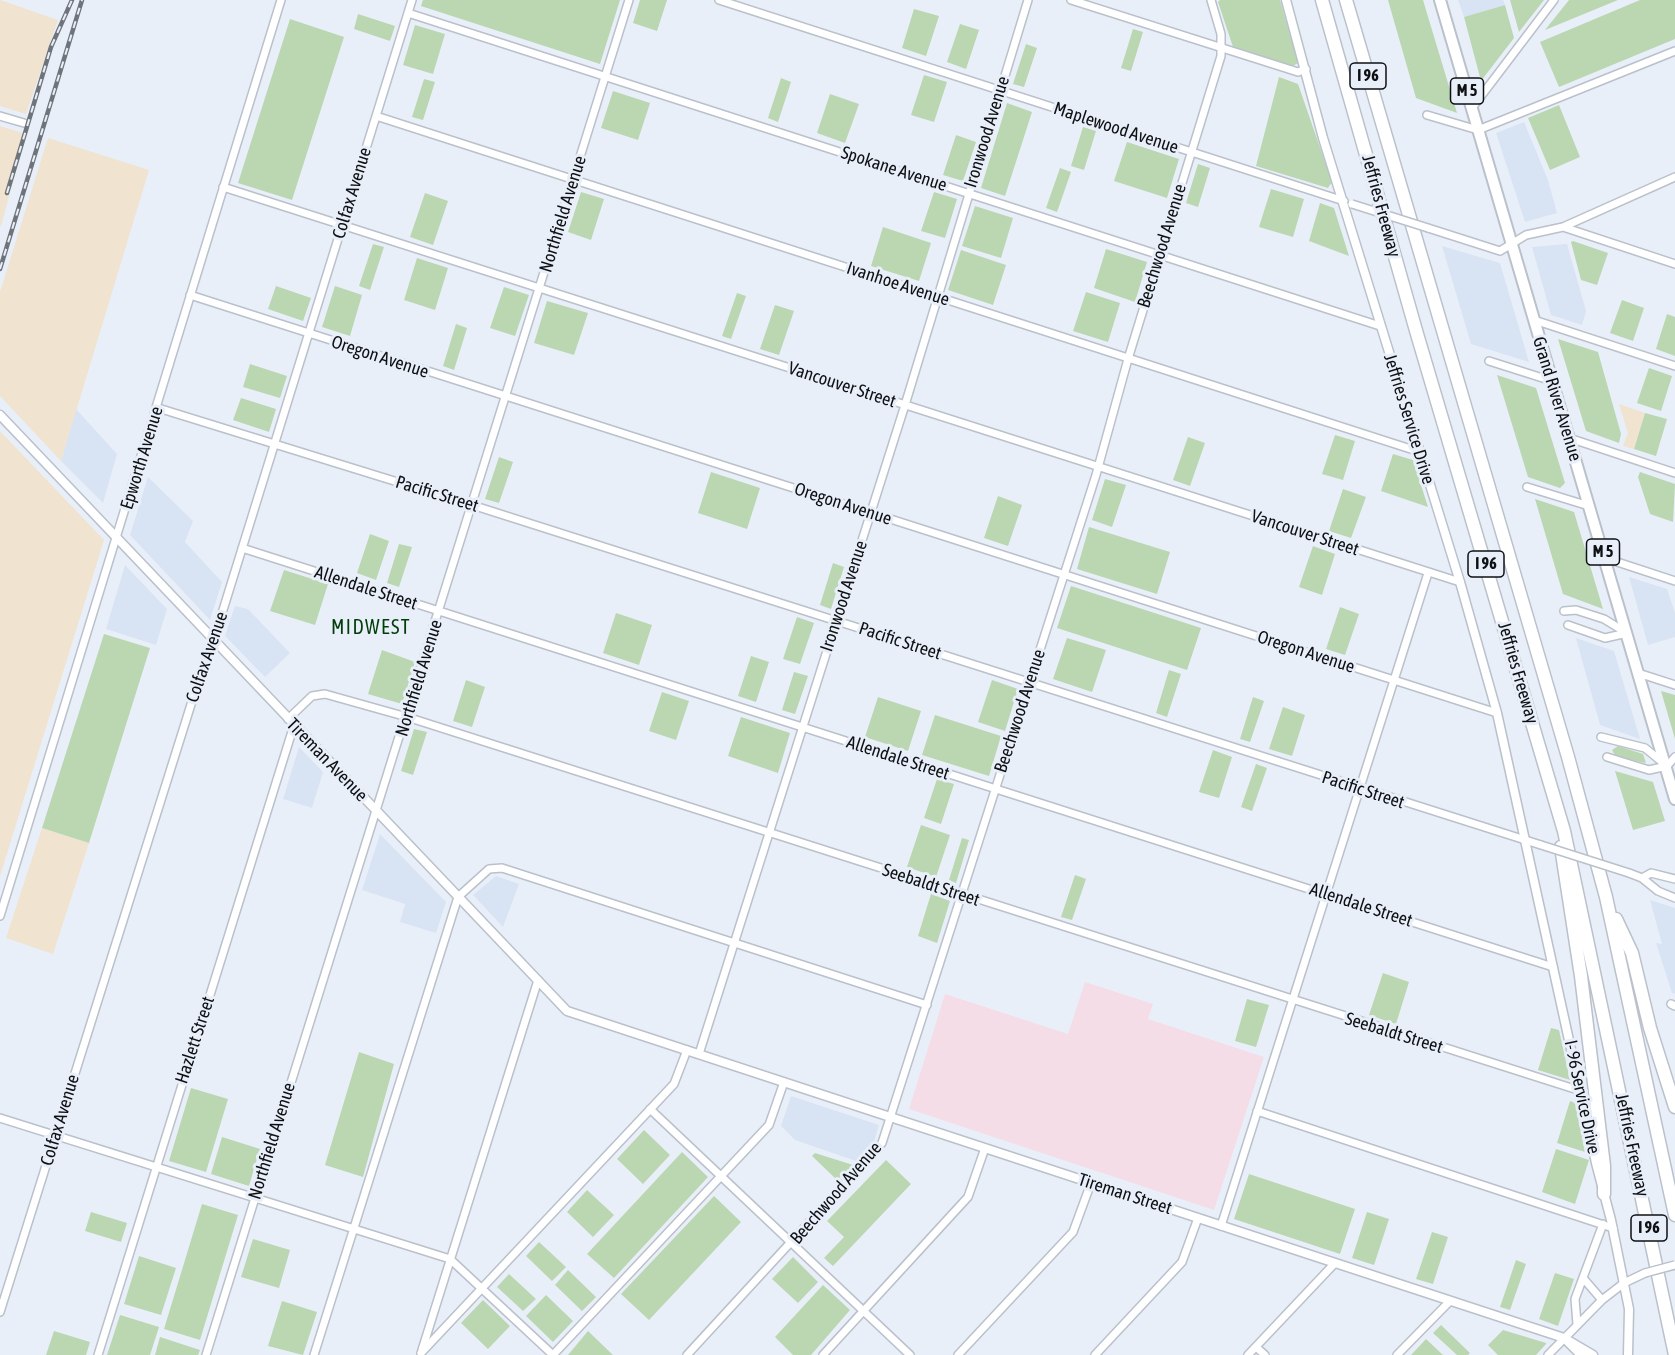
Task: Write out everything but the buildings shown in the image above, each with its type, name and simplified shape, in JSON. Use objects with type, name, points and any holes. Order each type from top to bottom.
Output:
[{"type":"highway","name":"Jeffries Freeway","points":[[1322,0],[1416,334],[1564,831],[1675,1355]]},
{"type":"highway","name":"Jeffries Freeway","points":[[1346,0],[1561,735],[1606,897],[1675,1215]]},
{"type":"highway","points":[[1554,796],[1584,1000],[1604,1166],[1604,1194]]},
{"type":"highway","points":[[1606,897],[1632,953],[1650,1028],[1675,1107]]},
{"type":"main road","name":"Grand River Avenue","points":[[1440,0],[1674,792]]},
{"type":"street","name":"Epworth Avenue","points":[[0,916],[158,408],[280,0]]},
{"type":"street","name":"Colfax Avenue","points":[[0,1312],[275,444],[412,0]]},
{"type":"street","name":"Northfield Avenue","points":[[206,1355],[629,0]]},
{"type":"street","name":"Maplewood Avenue","points":[[719,0],[1500,251],[1511,245]]},
{"type":"street","name":"Ironwood Avenue","points":[[699,1054],[905,405],[1028,0]]},
{"type":"street","points":[[1071,0],[1298,72],[1306,69]]},
{"type":"street","name":"Beechwood Avenue","points":[[687,1355],[877,1151],[891,1117],[1098,466],[1128,358],[1222,48],[1221,34],[1211,0]]},
{"type":"street","name":"Jeffries Service Drive","points":[[1286,0],[1342,201],[1460,582],[1497,713],[1526,840]]},
{"type":"street","points":[[1472,108],[1554,0]]},
{"type":"street","name":"Spokane Avenue","points":[[408,13],[1380,326]]},
{"type":"street","points":[[1428,115],[1478,130],[1675,51]]},
{"type":"street","points":[[0,116],[24,123]]},
{"type":"street","name":"Ivanhoe Avenue","points":[[376,116],[1420,452]]},
{"type":"street","points":[[1511,245],[1526,235],[1563,227],[1675,177]]},
{"type":"street","name":"Vancouver Street","points":[[223,187],[1460,582]]},
{"type":"street","points":[[1563,227],[1675,264]]},
{"type":"street","name":"Oregon Avenue","points":[[190,295],[1497,713]]},
{"type":"street","points":[[1534,320],[1675,366]]},
{"type":"street","points":[[1489,361],[1552,381]]},
{"type":"street","name":"Pacific Street","points":[[158,408],[472,505],[1629,873],[1642,878],[1658,891],[1675,898]]},
{"type":"street","name":"Tireman Avenue","points":[[0,415],[567,1011],[687,1050]]},
{"type":"street","points":[[1569,438],[1675,473]]},
{"type":"street","points":[[1527,487],[1589,506]]},
{"type":"street","name":"Allendale Street","points":[[242,548],[1553,966]]},
{"type":"street","points":[[1605,558],[1675,580]]},
{"type":"street","points":[[1221,1226],[1428,573]]},
{"type":"street","points":[[1564,611],[1575,610],[1604,619],[1627,633]]},
{"type":"street","points":[[1568,625],[1605,638],[1627,633]]},
{"type":"street","points":[[1638,673],[1675,686]]},
{"type":"street","name":"Seebaldt Street","points":[[291,722],[312,696],[325,693],[407,717],[1291,1001],[1581,1091]]},
{"type":"street","name":"Hazlett Street","points":[[98,1355],[291,722]]},
{"type":"street","points":[[1601,737],[1645,748],[1666,766]]},
{"type":"street","points":[[1607,757],[1649,770],[1666,766],[1675,757]]},
{"type":"street","name":"I- 96 Service Drive","points":[[1526,840],[1624,1283],[1630,1329],[1628,1355]]},
{"type":"street","points":[[314,1355],[458,897],[489,869],[502,868],[927,1005]]},
{"type":"street","name":"Pacific Street","points":[[1642,878],[1651,873],[1675,879]]},
{"type":"street","points":[[421,1354],[538,980]]},
{"type":"street","points":[[421,1354],[678,1080],[687,1050]]},
{"type":"street","name":"Tireman Street","points":[[687,1050],[1564,1338],[1593,1355]]},
{"type":"street","points":[[0,1118],[450,1259],[553,1355],[771,1121],[784,1082]]},
{"type":"street","points":[[650,1109],[910,1355]]},
{"type":"street","points":[[1257,1111],[1612,1228]]},
{"type":"street","points":[[823,1355],[968,1197],[985,1148]]},
{"type":"street","points":[[958,1355],[1073,1232],[1091,1183]]},
{"type":"street","points":[[1095,1355],[1182,1262],[1198,1218]]},
{"type":"street","points":[[1577,1324],[1575,1299],[1603,1224]]},
{"type":"street","points":[[1248,1355],[1335,1263]]},
{"type":"street","points":[[1548,1355],[1602,1300],[1624,1283],[1645,1273],[1675,1265]]},
{"type":"street","points":[[1583,1278],[1602,1300]]},
{"type":"street","points":[[1397,1355],[1450,1301]]},
{"type":"street","name":"Tireman Street","points":[[1564,1338],[1581,1355]]},
{"type":"street","points":[[1256,1347],[1265,1355]]},
{"type":"shaded area","points":[[0,0],[58,20],[26,114],[0,106]]},
{"type":"shaded area","points":[[1458,0],[1503,0],[1505,5],[1464,17]]},
{"type":"shaded area","points":[[1524,122],[1548,180],[1557,213],[1525,222],[1496,133]]},
{"type":"shaded area","points":[[0,126],[26,134],[1,226],[0,226]]},
{"type":"shaded area","points":[[48,138],[149,170],[61,461],[0,396],[0,292]]},
{"type":"shaded area","points":[[1567,244],[1586,311],[1582,325],[1551,315],[1532,247]]},
{"type":"shaded area","points":[[1442,246],[1500,263],[1529,362],[1471,344]]},
{"type":"shaded area","points":[[1619,404],[1645,413],[1634,449],[1623,446],[1628,433]]},
{"type":"shaded area","points":[[76,409],[117,454],[103,503],[61,461]]},
{"type":"shaded area","points":[[0,431],[104,540],[0,876]]},
{"type":"shaded area","points":[[148,477],[193,521],[185,542],[222,582],[210,620],[130,535]]},
{"type":"shaded area","points":[[125,565],[167,609],[156,645],[106,629]]},
{"type":"shaded area","points":[[1629,577],[1667,589],[1675,613],[1675,637],[1648,645]]},
{"type":"shaded area","points":[[235,606],[248,609],[290,653],[265,677],[225,636]]},
{"type":"shaded area","points":[[1576,638],[1614,651],[1640,739],[1600,725]]},
{"type":"shaded area","points":[[299,747],[323,772],[312,808],[283,799]]},
{"type":"shaded area","points":[[42,828],[89,843],[53,954],[6,938]]},
{"type":"shaded area","points":[[380,834],[446,902],[436,933],[400,922],[405,904],[362,890]]},
{"type":"shaded area","points":[[496,876],[519,884],[503,927],[473,895]]},
{"type":"shaded area","points":[[1650,900],[1675,908],[1675,994],[1672,993],[1656,943],[1662,944]]},
{"type":"shaded area","points":[[1085,982],[1153,1004],[1148,1019],[1264,1057],[1214,1210],[909,1109],[945,994],[1068,1034]]},
{"type":"shaded area","points":[[791,1096],[879,1125],[874,1142],[856,1161],[795,1140],[781,1126]]},
{"type":"green space","points":[[423,0],[620,0],[600,64],[421,6]]},
{"type":"green space","points":[[640,0],[667,0],[657,31],[633,23]]},
{"type":"green space","points":[[1220,0],[1280,0],[1298,63],[1293,66],[1233,47],[1218,2]]},
{"type":"green space","points":[[1388,0],[1423,0],[1457,113],[1416,98]]},
{"type":"green space","points":[[1510,0],[1544,0],[1519,32]]},
{"type":"green space","points":[[1569,0],[1618,0],[1545,30]]},
{"type":"green space","points":[[1640,0],[1675,0],[1675,39],[1559,87],[1540,42]]},
{"type":"green space","points":[[1505,5],[1514,38],[1481,81],[1464,17]]},
{"type":"green space","points":[[914,9],[939,16],[926,56],[902,48]]},
{"type":"green space","points":[[358,14],[395,26],[390,41],[354,29]]},
{"type":"green space","points":[[290,19],[344,37],[292,200],[238,183]]},
{"type":"green space","points":[[960,24],[979,30],[966,69],[947,62]]},
{"type":"green space","points":[[415,25],[445,34],[433,74],[403,65]]},
{"type":"green space","points":[[1133,29],[1143,32],[1131,71],[1121,68]]},
{"type":"green space","points":[[1026,44],[1037,48],[1024,87],[1013,84]]},
{"type":"green space","points":[[924,75],[947,82],[934,122],[911,115]]},
{"type":"green space","points":[[1279,77],[1298,84],[1332,182],[1328,188],[1256,166]]},
{"type":"green space","points":[[781,78],[791,82],[778,122],[768,118]]},
{"type":"green space","points":[[424,79],[435,82],[423,120],[412,117]]},
{"type":"green space","points":[[613,91],[650,103],[638,140],[601,128]]},
{"type":"green space","points":[[830,94],[859,104],[845,143],[817,133]]},
{"type":"green space","points":[[1007,103],[1032,112],[1005,196],[981,188]]},
{"type":"green space","points":[[1559,105],[1580,157],[1550,170],[1528,118]]},
{"type":"green space","points":[[1083,127],[1096,131],[1084,170],[1071,166]]},
{"type":"green space","points":[[956,135],[976,142],[963,181],[943,175]]},
{"type":"green space","points":[[1127,142],[1179,159],[1167,198],[1114,181]]},
{"type":"green space","points":[[1198,164],[1210,168],[1198,207],[1186,203]]},
{"type":"green space","points":[[1060,168],[1071,172],[1057,212],[1046,208]]},
{"type":"green space","points":[[1271,189],[1304,199],[1293,237],[1259,227]]},
{"type":"green space","points":[[581,192],[604,199],[591,240],[568,232]]},
{"type":"green space","points":[[934,192],[957,199],[945,238],[921,231]]},
{"type":"green space","points":[[425,193],[448,201],[433,245],[410,237]]},
{"type":"green space","points":[[1320,203],[1334,208],[1349,256],[1309,241]]},
{"type":"green space","points":[[975,206],[1013,218],[1001,258],[962,246]]},
{"type":"green space","points":[[883,227],[931,243],[919,281],[871,266]]},
{"type":"green space","points":[[1571,242],[1608,253],[1597,285],[1581,280]]},
{"type":"green space","points":[[373,244],[384,247],[370,290],[359,286]]},
{"type":"green space","points":[[1106,249],[1147,262],[1135,302],[1094,288]]},
{"type":"green space","points":[[961,250],[1006,265],[993,305],[948,290]]},
{"type":"green space","points":[[417,258],[448,268],[435,310],[404,300]]},
{"type":"green space","points":[[276,286],[311,298],[303,321],[268,309]]},
{"type":"green space","points":[[335,286],[362,295],[350,336],[322,327]]},
{"type":"green space","points":[[504,287],[529,295],[515,336],[490,328]]},
{"type":"green space","points":[[1086,292],[1120,303],[1108,342],[1073,331]]},
{"type":"green space","points":[[737,293],[746,296],[731,339],[722,336]]},
{"type":"green space","points":[[1622,300],[1644,308],[1633,341],[1610,333]]},
{"type":"green space","points":[[547,301],[588,313],[574,355],[534,343]]},
{"type":"green space","points":[[775,305],[794,311],[779,355],[760,349]]},
{"type":"green space","points":[[1667,314],[1675,317],[1675,356],[1656,349]]},
{"type":"green space","points":[[456,324],[467,328],[454,370],[443,366]]},
{"type":"green space","points":[[1558,339],[1598,352],[1621,434],[1619,443],[1586,431]]},
{"type":"green space","points":[[250,364],[287,376],[280,398],[243,387]]},
{"type":"green space","points":[[1649,368],[1672,376],[1661,411],[1637,403]]},
{"type":"green space","points":[[1497,375],[1536,388],[1565,483],[1560,488],[1528,477]]},
{"type":"green space","points":[[241,398],[276,409],[269,432],[233,420]]},
{"type":"green space","points":[[1645,413],[1667,419],[1656,456],[1634,449]]},
{"type":"green space","points":[[1335,435],[1355,441],[1343,480],[1322,474]]},
{"type":"green space","points":[[1188,437],[1205,443],[1190,486],[1173,480]]},
{"type":"green space","points":[[1393,454],[1413,460],[1428,507],[1381,491]]},
{"type":"green space","points":[[499,457],[513,462],[499,503],[485,499]]},
{"type":"green space","points":[[711,472],[760,488],[747,529],[698,513]]},
{"type":"green space","points":[[1640,472],[1675,484],[1673,522],[1650,514],[1638,477]]},
{"type":"green space","points":[[1105,479],[1126,485],[1112,527],[1092,520]]},
{"type":"green space","points":[[1343,489],[1366,497],[1351,538],[1329,531]]},
{"type":"green space","points":[[998,496],[1022,505],[1008,546],[984,538]]},
{"type":"green space","points":[[1535,499],[1574,512],[1603,609],[1563,594]]},
{"type":"green space","points":[[1089,527],[1170,552],[1157,594],[1077,569]]},
{"type":"green space","points":[[370,534],[389,541],[376,580],[357,573]]},
{"type":"green space","points":[[399,544],[412,547],[399,587],[387,583]]},
{"type":"green space","points":[[1313,546],[1335,554],[1322,595],[1299,587]]},
{"type":"green space","points":[[833,563],[844,567],[831,609],[820,605]]},
{"type":"green space","points":[[284,570],[328,584],[315,625],[270,611]]},
{"type":"green space","points":[[1071,586],[1201,628],[1187,670],[1057,628]]},
{"type":"green space","points":[[1340,607],[1359,614],[1345,655],[1326,649]]},
{"type":"green space","points":[[616,613],[652,625],[639,665],[603,653]]},
{"type":"green space","points":[[797,617],[814,623],[800,664],[783,659]]},
{"type":"green space","points":[[104,634],[150,648],[89,843],[42,828]]},
{"type":"green space","points":[[1067,638],[1106,650],[1092,692],[1053,679]]},
{"type":"green space","points":[[382,650],[415,662],[402,704],[368,694]]},
{"type":"green space","points":[[751,656],[769,662],[756,702],[738,696]]},
{"type":"green space","points":[[1169,670],[1181,674],[1167,717],[1156,713]]},
{"type":"green space","points":[[794,672],[808,676],[795,714],[782,710]]},
{"type":"green space","points":[[466,680],[485,687],[472,727],[453,721]]},
{"type":"green space","points":[[992,680],[1018,689],[1005,731],[978,722]]},
{"type":"green space","points":[[1661,691],[1675,695],[1675,739]]},
{"type":"green space","points":[[662,692],[689,701],[676,740],[649,731]]},
{"type":"green space","points":[[878,697],[921,711],[908,751],[865,737]]},
{"type":"green space","points":[[1253,697],[1264,701],[1250,742],[1240,739]]},
{"type":"green space","points":[[1283,707],[1305,715],[1292,756],[1269,749]]},
{"type":"green space","points":[[935,715],[1001,736],[989,776],[922,755]]},
{"type":"green space","points":[[741,717],[790,733],[778,773],[728,756]]},
{"type":"green space","points":[[414,729],[427,732],[413,775],[401,771]]},
{"type":"green space","points":[[1618,746],[1643,754],[1646,763],[1616,757],[1612,750]]},
{"type":"green space","points":[[1213,750],[1232,757],[1219,798],[1199,792]]},
{"type":"green space","points":[[1256,764],[1267,768],[1252,811],[1241,807]]},
{"type":"green space","points":[[1615,771],[1653,782],[1665,821],[1633,830]]},
{"type":"green space","points":[[937,779],[954,784],[941,824],[924,818]]},
{"type":"green space","points":[[921,825],[950,835],[936,877],[907,867]]},
{"type":"green space","points":[[962,838],[969,840],[956,883],[949,880]]},
{"type":"green space","points":[[1075,875],[1086,879],[1072,920],[1061,917]]},
{"type":"green space","points":[[931,894],[950,901],[937,943],[918,936]]},
{"type":"green space","points":[[1383,973],[1409,982],[1396,1024],[1369,1015]]},
{"type":"green space","points":[[1247,999],[1269,1005],[1256,1047],[1235,1041]]},
{"type":"green space","points":[[1551,1028],[1559,1030],[1570,1080],[1538,1070]]},
{"type":"green space","points":[[359,1052],[394,1064],[363,1177],[325,1165]]},
{"type":"green space","points":[[191,1088],[228,1099],[206,1172],[169,1161]]},
{"type":"green space","points":[[1570,1101],[1575,1103],[1585,1152],[1557,1143]]},
{"type":"green space","points":[[644,1130],[670,1155],[643,1184],[617,1159]]},
{"type":"green space","points":[[222,1137],[260,1149],[249,1186],[211,1174]]},
{"type":"green space","points":[[1556,1149],[1589,1160],[1575,1204],[1542,1192]]},
{"type":"green space","points":[[682,1152],[708,1177],[614,1278],[587,1254]]},
{"type":"green space","points":[[815,1153],[853,1165],[837,1180],[812,1156]]},
{"type":"green space","points":[[886,1160],[911,1184],[833,1266],[824,1258],[844,1237],[827,1221]]},
{"type":"green space","points":[[1249,1174],[1355,1209],[1340,1254],[1234,1219]]},
{"type":"green space","points":[[587,1190],[614,1215],[593,1237],[567,1212]]},
{"type":"green space","points":[[714,1196],[741,1222],[649,1320],[621,1294]]},
{"type":"green space","points":[[202,1204],[238,1215],[200,1340],[164,1329]]},
{"type":"green space","points":[[91,1212],[127,1223],[121,1242],[85,1231]]},
{"type":"green space","points":[[1367,1212],[1389,1219],[1374,1265],[1352,1258]]},
{"type":"green space","points":[[1432,1232],[1448,1237],[1433,1284],[1416,1279]]},
{"type":"green space","points":[[253,1239],[290,1250],[279,1288],[241,1277]]},
{"type":"green space","points":[[539,1242],[566,1267],[552,1281],[526,1256]]},
{"type":"green space","points":[[139,1256],[176,1268],[161,1315],[124,1304]]},
{"type":"green space","points":[[793,1257],[818,1282],[798,1303],[772,1279]]},
{"type":"green space","points":[[1516,1260],[1526,1264],[1510,1310],[1500,1307]]},
{"type":"green space","points":[[568,1270],[596,1297],[582,1311],[555,1285]]},
{"type":"green space","points":[[1555,1273],[1574,1279],[1558,1326],[1539,1319]]},
{"type":"green space","points":[[509,1274],[536,1299],[523,1311],[497,1287]]},
{"type":"green space","points":[[823,1285],[850,1310],[811,1355],[793,1355],[775,1337]]},
{"type":"green space","points":[[546,1295],[573,1321],[553,1342],[526,1316]]},
{"type":"green space","points":[[483,1300],[510,1326],[488,1349],[461,1323]]},
{"type":"green space","points":[[282,1301],[317,1312],[303,1355],[268,1346]]},
{"type":"green space","points":[[120,1315],[159,1327],[150,1355],[107,1355]]},
{"type":"green space","points":[[1441,1325],[1470,1353],[1468,1355],[1457,1355],[1433,1333]]},
{"type":"green space","points":[[1503,1330],[1546,1344],[1536,1355],[1498,1355],[1488,1345]]},
{"type":"green space","points":[[54,1331],[90,1342],[86,1355],[46,1355]]},
{"type":"green space","points":[[588,1331],[613,1355],[568,1355]]},
{"type":"green space","points":[[160,1337],[200,1350],[198,1355],[155,1355]]},
{"type":"green space","points":[[1426,1339],[1443,1355],[1411,1355]]},
{"type":"railway","points":[[7,193],[51,47],[72,0]]},
{"type":"railway","points":[[0,269],[82,0]]},
{"type":"district","name":"MIDWEST","points":[[371,628]]}]
